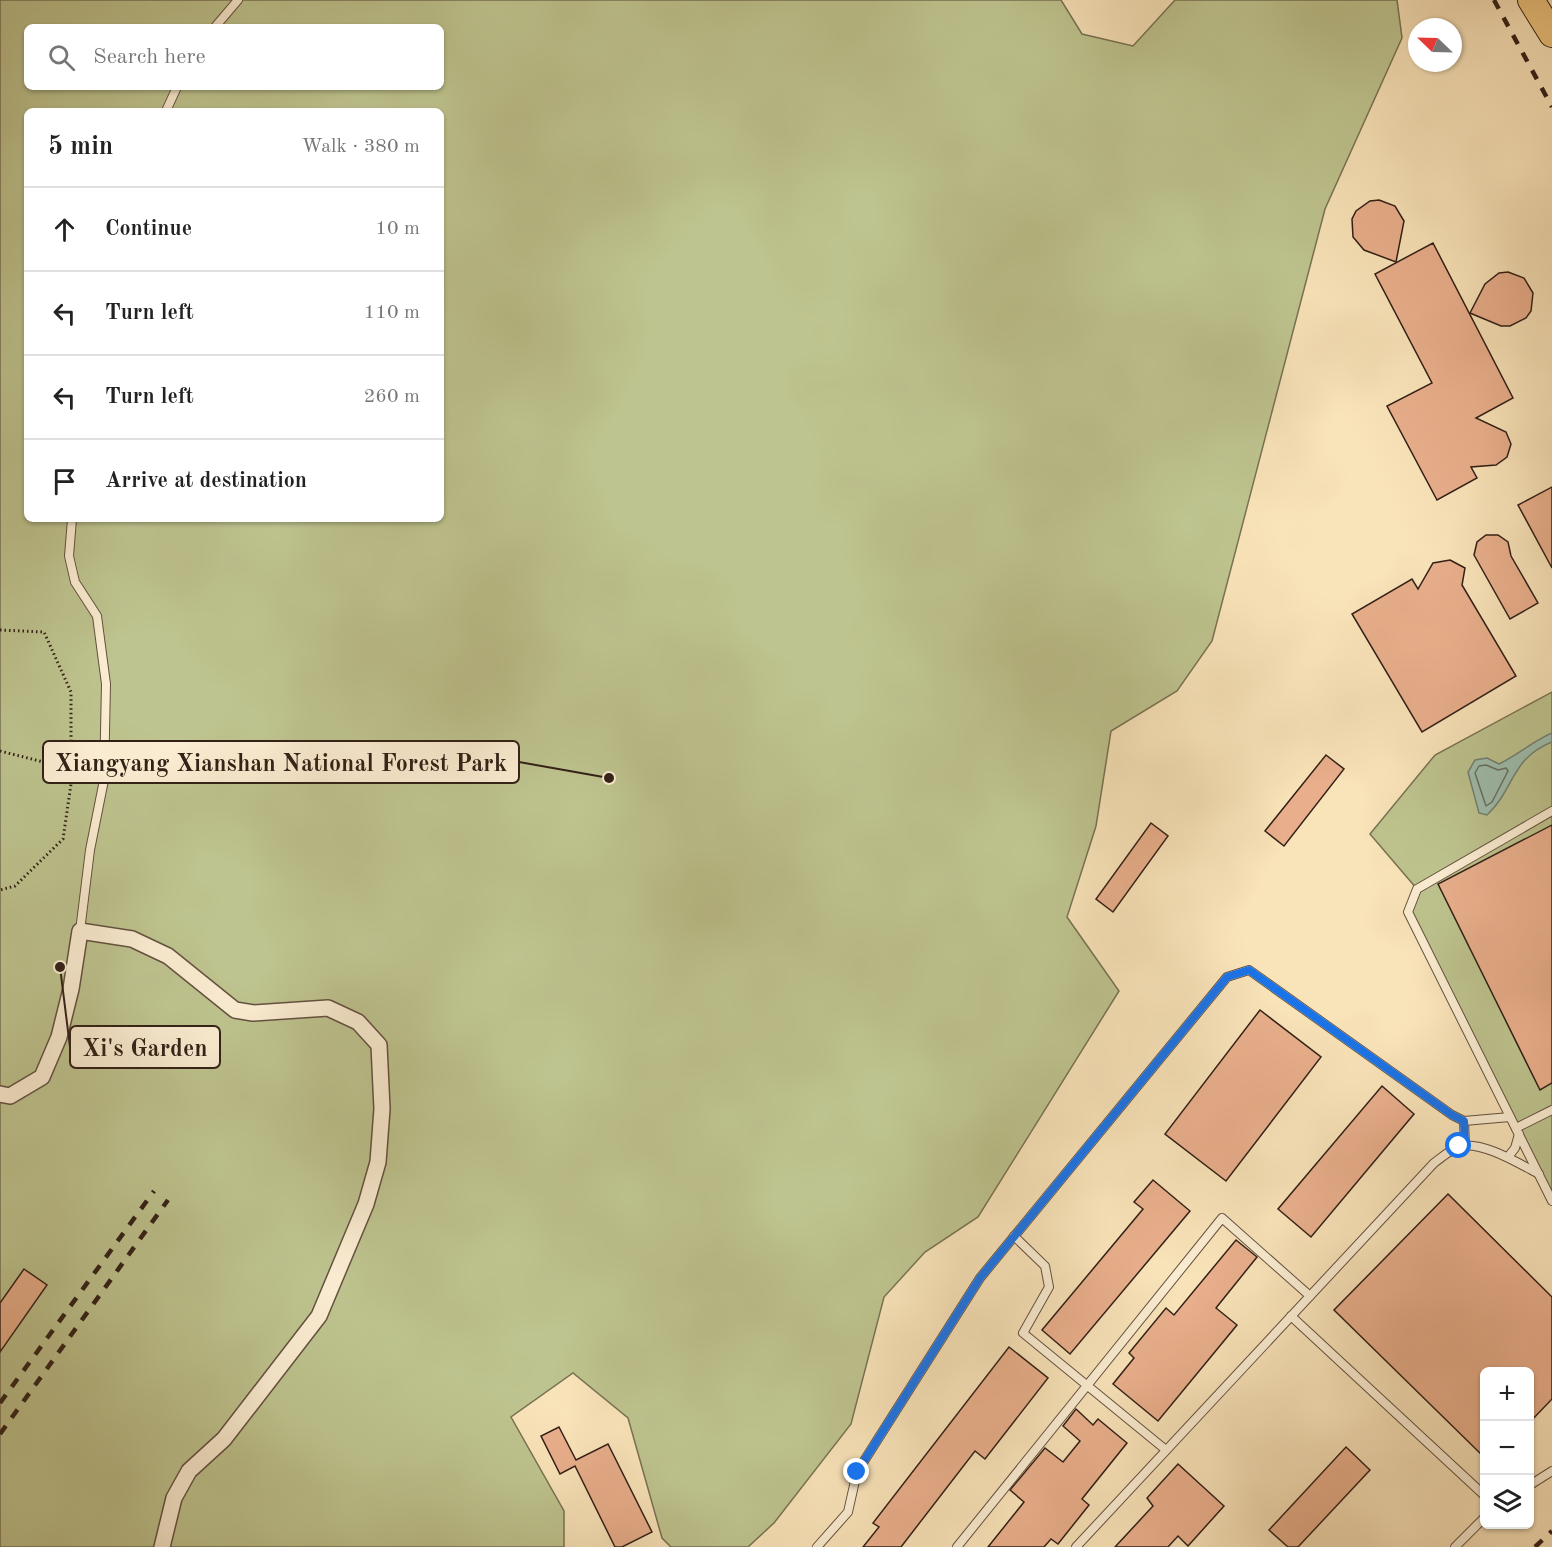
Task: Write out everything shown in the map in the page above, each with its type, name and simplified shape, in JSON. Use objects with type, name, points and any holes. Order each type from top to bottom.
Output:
[{"type":"highway","points":[[1532,0],[1552,34]]},
{"type":"street","points":[[0,1094],[10,1096],[42,1077],[59,1037],[71,989],[80,932],[132,939],[168,956],[235,1010],[253,1013],[328,1008],[358,1022],[379,1045],[382,1109],[378,1162],[366,1204],[319,1316],[224,1439],[189,1471],[174,1498],[162,1547]]},
{"type":"lane","points":[[218,24],[238,0]]},
{"type":"lane","points":[[167,108],[176,90]]},
{"type":"lane","points":[[72,522],[69,556],[75,582],[96,616],[106,684],[104,780],[90,850],[80,932]]},
{"type":"lane","points":[[1552,811],[1417,889],[1408,912],[1552,1201]]},
{"type":"lane","points":[[817,1547],[848,1512],[857,1472],[980,1278],[1227,977],[1249,970],[1452,1115],[1464,1121],[1510,1117]]},
{"type":"lane","points":[[1517,1131],[1552,1110]]},
{"type":"lane","points":[[1464,1121],[1465,1147]]},
{"type":"lane","points":[[1508,1158],[1515,1149],[1517,1131]]},
{"type":"lane","points":[[1076,1547],[1434,1163],[1459,1146],[1475,1146],[1508,1158],[1539,1174]]},
{"type":"lane","points":[[957,1547],[1222,1218],[1310,1296]]},
{"type":"lane","points":[[1014,1236],[1045,1266],[1049,1287],[1023,1333],[1166,1450]]},
{"type":"lane","points":[[1291,1316],[1480,1490]]},
{"type":"lane","points":[[1534,1482],[1552,1471]]},
{"type":"lane","points":[[1455,1547],[1480,1523]]},
{"type":"path","points":[[0,630],[44,632],[71,692],[71,769],[63,839],[15,886],[0,890]]},
{"type":"path","points":[[0,751],[71,769]]},
{"type":"green space","points":[[0,0],[1061,0],[1082,34],[1133,46],[1175,0],[1397,0],[1402,38],[1325,209],[1212,641],[1177,691],[1111,731],[1096,826],[1067,917],[1119,991],[978,1217],[925,1252],[884,1297],[851,1424],[774,1523],[748,1547],[671,1547],[662,1538],[628,1418],[573,1373],[511,1417],[564,1511],[564,1547],[0,1547]]},
{"type":"green space","points":[[1552,692],[1552,1201],[1408,912],[1417,889],[1370,834],[1435,755]]},
{"type":"water","points":[[1552,733],[1552,742],[1528,757],[1487,815],[1479,813],[1468,772],[1475,760],[1487,758],[1499,764]]},
{"type":"building","points":[[1379,200],[1395,206],[1404,221],[1396,262],[1364,250],[1353,237],[1352,219],[1356,211],[1370,201]]},
{"type":"building","points":[[1433,243],[1513,398],[1476,418],[1506,432],[1511,444],[1507,457],[1496,465],[1471,467],[1477,478],[1437,500],[1387,406],[1432,383],[1375,274]]},
{"type":"building","points":[[1508,272],[1524,278],[1533,293],[1531,311],[1526,318],[1510,326],[1501,326],[1470,313],[1485,284],[1499,273]]},
{"type":"building","points":[[1552,487],[1552,568],[1518,505]]},
{"type":"building","points":[[1486,535],[1498,535],[1508,542],[1511,556],[1538,603],[1510,619],[1474,555],[1477,542]]},
{"type":"building","points":[[1450,560],[1465,568],[1462,585],[1516,676],[1422,732],[1352,614],[1412,579],[1418,589],[1433,563]]},
{"type":"building","points":[[1326,755],[1344,769],[1284,846],[1265,831]]},
{"type":"building","points":[[1151,823],[1168,836],[1113,912],[1096,899]]},
{"type":"building","points":[[1552,825],[1552,1083],[1540,1090],[1438,884]]},
{"type":"building","points":[[1260,1010],[1321,1057],[1226,1181],[1165,1134]]},
{"type":"building","points":[[1382,1086],[1414,1114],[1311,1237],[1278,1209]]},
{"type":"building","points":[[1153,1180],[1190,1211],[1070,1354],[1042,1330],[1143,1209],[1134,1202]]},
{"type":"building","points":[[1448,1194],[1552,1297],[1552,1399],[1534,1418],[1534,1367],[1480,1367],[1480,1453],[1334,1310]]},
{"type":"building","points":[[1236,1240],[1257,1257],[1216,1308],[1237,1325],[1158,1421],[1113,1384],[1134,1358],[1129,1353],[1166,1308],[1174,1315]]},
{"type":"building","points":[[24,1269],[47,1285],[0,1352],[0,1303]]},
{"type":"building","points":[[1009,1347],[1048,1378],[985,1459],[975,1451],[901,1547],[863,1547],[879,1527],[873,1523]]},
{"type":"building","points":[[1076,1409],[1093,1425],[1098,1419],[1127,1443],[1082,1499],[1089,1505],[1058,1544],[1051,1539],[1044,1547],[988,1547],[1024,1502],[1010,1490],[1045,1448],[1063,1462],[1080,1441],[1063,1426]]},
{"type":"building","points":[[559,1427],[576,1460],[608,1444],[652,1532],[622,1547],[615,1547],[575,1466],[560,1474],[541,1436]]},
{"type":"building","points":[[1346,1447],[1370,1470],[1298,1547],[1288,1547],[1269,1530]]},
{"type":"building","points":[[1178,1464],[1224,1506],[1188,1546],[1178,1536],[1168,1547],[1115,1547],[1153,1506],[1147,1498]]},
{"type":"railway","points":[[1494,0],[1552,107]]},
{"type":"railway","points":[[0,1403],[154,1191]]},
{"type":"railway","points":[[0,1434],[168,1200]]},
{"type":"railway","points":[[1535,1547],[1552,1531]]},
{"type":"place","name":"Xiangyang Xianshan National Forest Park","points":[[609,778]]},
{"type":"place","name":"Xi's Garden","points":[[60,967]]},
{"type":"route","points":[[857,1472],[980,1278],[1227,977],[1249,970],[1452,1115],[1464,1121],[1465,1147],[1459,1146]]}]
